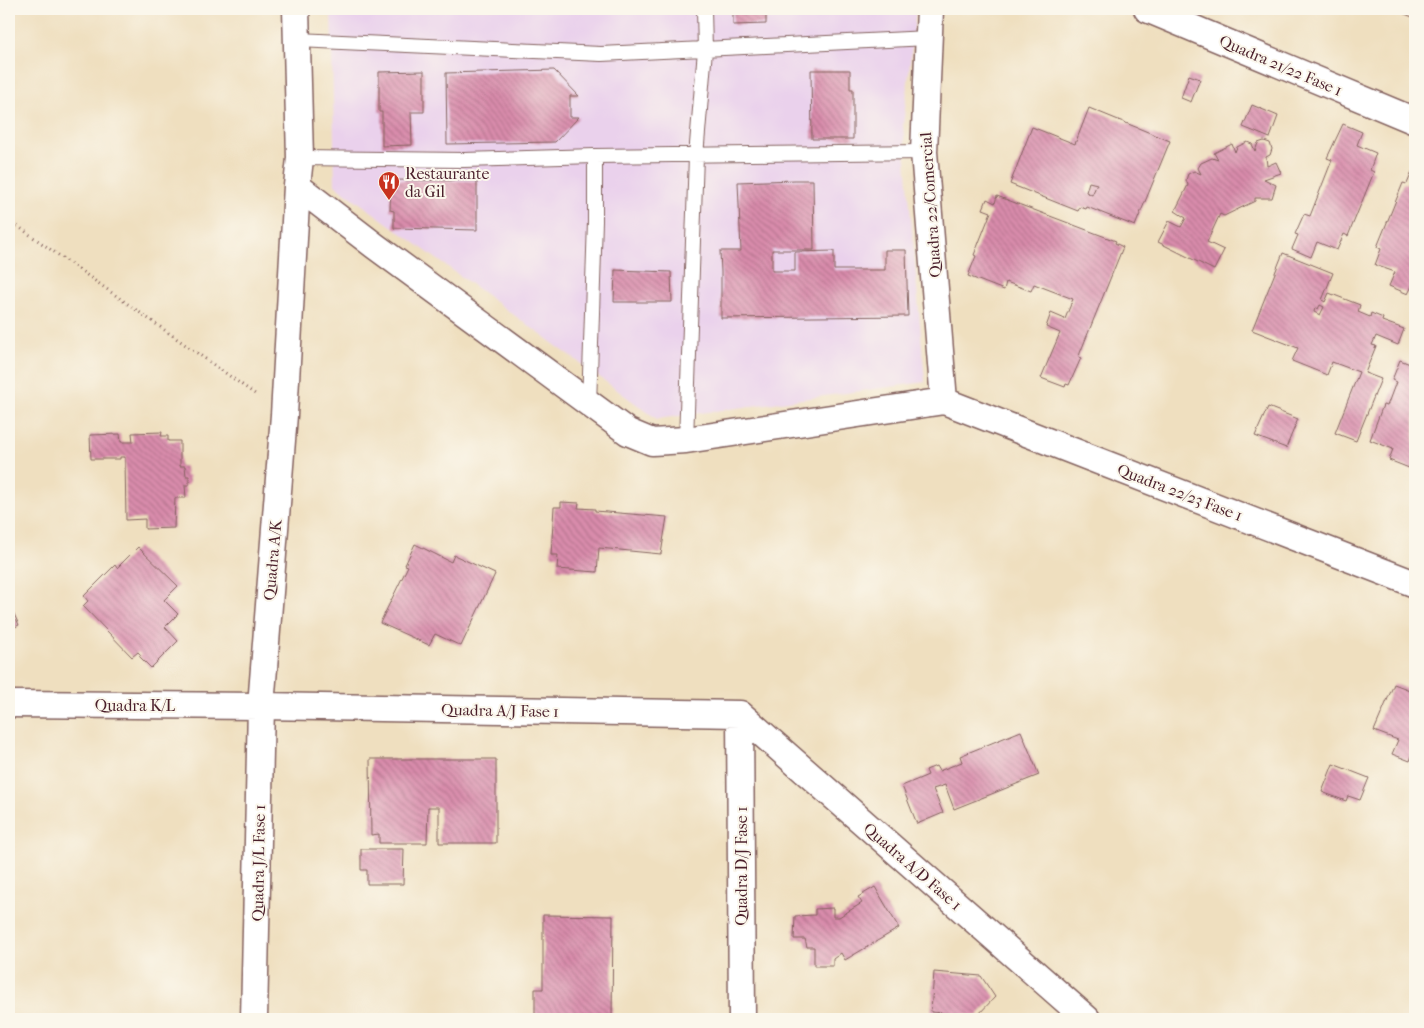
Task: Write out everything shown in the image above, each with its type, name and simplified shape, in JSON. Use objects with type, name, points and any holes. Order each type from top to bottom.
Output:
[{"type":"street","name":"Quadra A/K","points":[[261,706],[284,415],[300,158],[296,9]]},
{"type":"street","name":"Quadra 22/Comercial","points":[[930,9],[924,152],[944,401]]},
{"type":"street","name":"Quadra 21/22 Fase 1","points":[[1147,9],[1415,121]]},
{"type":"street","points":[[297,186],[589,405],[628,432],[652,442],[686,440],[944,401]]},
{"type":"street","name":"Quadra 22/23 Fase 1","points":[[944,401],[1415,584]]},
{"type":"street","name":"Quadra K/L","points":[[9,704],[261,706]]},
{"type":"street","name":"Quadra A/J Fase 1","points":[[261,706],[740,714]]},
{"type":"street","name":"Quadra J/L Fase 1","points":[[254,1019],[261,706]]},
{"type":"street","name":"Quadra D/J Fase 1","points":[[740,714],[742,1019]]},
{"type":"street","name":"Quadra A/D Fase 1","points":[[740,714],[1087,1019]]},
{"type":"lane","points":[[686,440],[696,156],[705,50],[704,9]]},
{"type":"lane","points":[[298,40],[602,54],[928,38]]},
{"type":"lane","points":[[300,158],[464,160],[595,156],[924,152]]},
{"type":"lane","points":[[589,405],[596,221],[595,156]]},
{"type":"path","points":[[9,220],[284,415]]},
{"type":"shaded area","points":[[331,9],[916,9],[903,126],[925,382],[657,419],[335,185]]},
{"type":"building","points":[[733,9],[766,9],[766,24],[733,25]]},
{"type":"building","points":[[1392,9],[1415,9],[1415,18],[1405,14]]},
{"type":"building","points":[[554,70],[579,96],[570,96],[570,117],[579,117],[555,142],[447,144],[446,73]]},
{"type":"building","points":[[811,70],[850,70],[850,89],[853,89],[853,139],[812,139]]},
{"type":"building","points":[[424,71],[424,112],[411,112],[412,145],[382,146],[382,112],[379,112],[379,72]]},
{"type":"building","points":[[1189,75],[1200,79],[1191,102],[1181,98]]},
{"type":"building","points":[[1252,105],[1278,116],[1270,138],[1243,127]]},
{"type":"building","points":[[1089,108],[1170,141],[1135,226],[1087,207],[1086,209],[1080,207],[1078,211],[1010,184],[1032,127],[1075,144]],"holes":[[[1089,182],[1097,184],[1092,195],[1086,192]]]},
{"type":"building","points":[[1343,124],[1362,132],[1357,145],[1376,153],[1370,170],[1374,172],[1348,236],[1344,234],[1337,250],[1317,242],[1311,257],[1292,249],[1298,235],[1295,234],[1304,214],[1310,216],[1332,160],[1327,158]]},
{"type":"building","points":[[1264,141],[1270,143],[1272,149],[1270,155],[1266,157],[1267,166],[1276,162],[1281,173],[1264,179],[1276,185],[1272,198],[1255,198],[1255,201],[1224,216],[1220,214],[1207,242],[1224,250],[1214,270],[1158,242],[1169,221],[1181,227],[1186,218],[1175,211],[1188,185],[1186,180],[1188,174],[1194,171],[1201,174],[1198,168],[1201,163],[1212,158],[1218,160],[1214,153],[1232,144],[1235,152],[1237,147],[1247,142],[1252,144],[1255,151],[1258,143]]},
{"type":"building","points":[[1415,165],[1415,280],[1408,294],[1389,286],[1395,272],[1375,265],[1381,249],[1377,247],[1403,183],[1407,184]]},
{"type":"building","points":[[391,180],[477,181],[477,230],[394,228],[394,211],[390,210]]},
{"type":"building","points":[[813,180],[814,250],[772,250],[772,271],[795,271],[795,252],[834,251],[834,270],[885,270],[885,250],[906,250],[908,316],[721,318],[720,251],[741,251],[738,182]]},
{"type":"building","points":[[997,196],[1116,241],[1115,243],[1123,247],[1080,353],[1079,357],[1081,358],[1069,385],[1066,384],[1065,387],[1041,378],[1060,333],[1046,327],[1051,313],[1065,319],[1073,299],[1034,284],[1031,291],[1006,282],[1004,290],[968,276],[991,212],[983,209],[987,199],[995,203]]},
{"type":"building","points":[[1283,253],[1333,273],[1322,300],[1325,302],[1329,293],[1360,305],[1358,312],[1370,317],[1371,313],[1383,318],[1382,321],[1404,329],[1398,345],[1376,336],[1372,345],[1376,346],[1365,373],[1381,379],[1356,441],[1335,433],[1359,372],[1332,362],[1327,375],[1292,361],[1298,348],[1252,330]],"holes":[[[1320,305],[1324,307],[1320,315],[1314,312],[1315,308],[1318,309]]]},
{"type":"building","points":[[615,270],[671,272],[672,302],[614,302]]},
{"type":"building","points":[[1400,360],[1415,366],[1414,470],[1389,460],[1393,449],[1370,440],[1383,405],[1387,406],[1396,382],[1392,380]]},
{"type":"building","points":[[1268,407],[1298,419],[1286,448],[1255,436]]},
{"type":"building","points":[[162,432],[161,436],[168,436],[168,441],[180,441],[180,466],[185,466],[186,476],[189,476],[189,485],[185,485],[186,498],[175,498],[174,528],[145,529],[145,519],[126,520],[125,457],[120,457],[120,459],[91,459],[90,435],[120,434],[121,442],[133,442],[132,433]]},
{"type":"building","points":[[561,502],[579,503],[578,508],[595,509],[595,511],[667,517],[661,554],[599,548],[597,572],[557,569],[558,555],[551,555],[554,507],[561,507]]},
{"type":"building","points":[[415,544],[451,562],[454,555],[495,574],[461,646],[435,634],[429,645],[380,623],[408,566],[405,565]]},
{"type":"building","points":[[138,547],[178,586],[164,600],[178,614],[165,627],[178,641],[151,668],[139,656],[141,655],[138,652],[132,657],[83,606],[88,601],[84,596],[115,565],[117,568]]},
{"type":"building","points":[[9,603],[19,625],[9,630]]},
{"type":"building","points":[[1394,684],[1415,692],[1415,748],[1410,761],[1392,754],[1398,740],[1374,731]]},
{"type":"building","points":[[1021,731],[1039,775],[954,809],[945,785],[933,789],[943,813],[917,824],[902,786],[928,775],[926,770],[936,766],[939,771],[962,762],[960,756]]},
{"type":"building","points":[[370,759],[496,759],[496,843],[439,843],[439,807],[428,807],[427,843],[379,843],[379,834],[371,835]]},
{"type":"building","points":[[1333,764],[1369,778],[1360,800],[1348,796],[1346,801],[1322,792]]},
{"type":"building","points":[[361,849],[404,849],[403,884],[367,884],[367,870],[361,870]]},
{"type":"building","points":[[875,887],[899,928],[845,960],[841,953],[833,959],[833,966],[814,966],[814,947],[807,947],[805,939],[794,939],[795,916],[815,915],[815,909],[833,908],[833,917],[839,917],[862,903],[858,897]]},
{"type":"building","points":[[543,915],[613,916],[612,1019],[535,1019],[535,989],[543,989]]},
{"type":"building","points":[[934,972],[981,976],[995,997],[977,1016],[931,1012]]},
{"type":"place","name":"Restaurante da Gil","points":[[389,201]]}]
